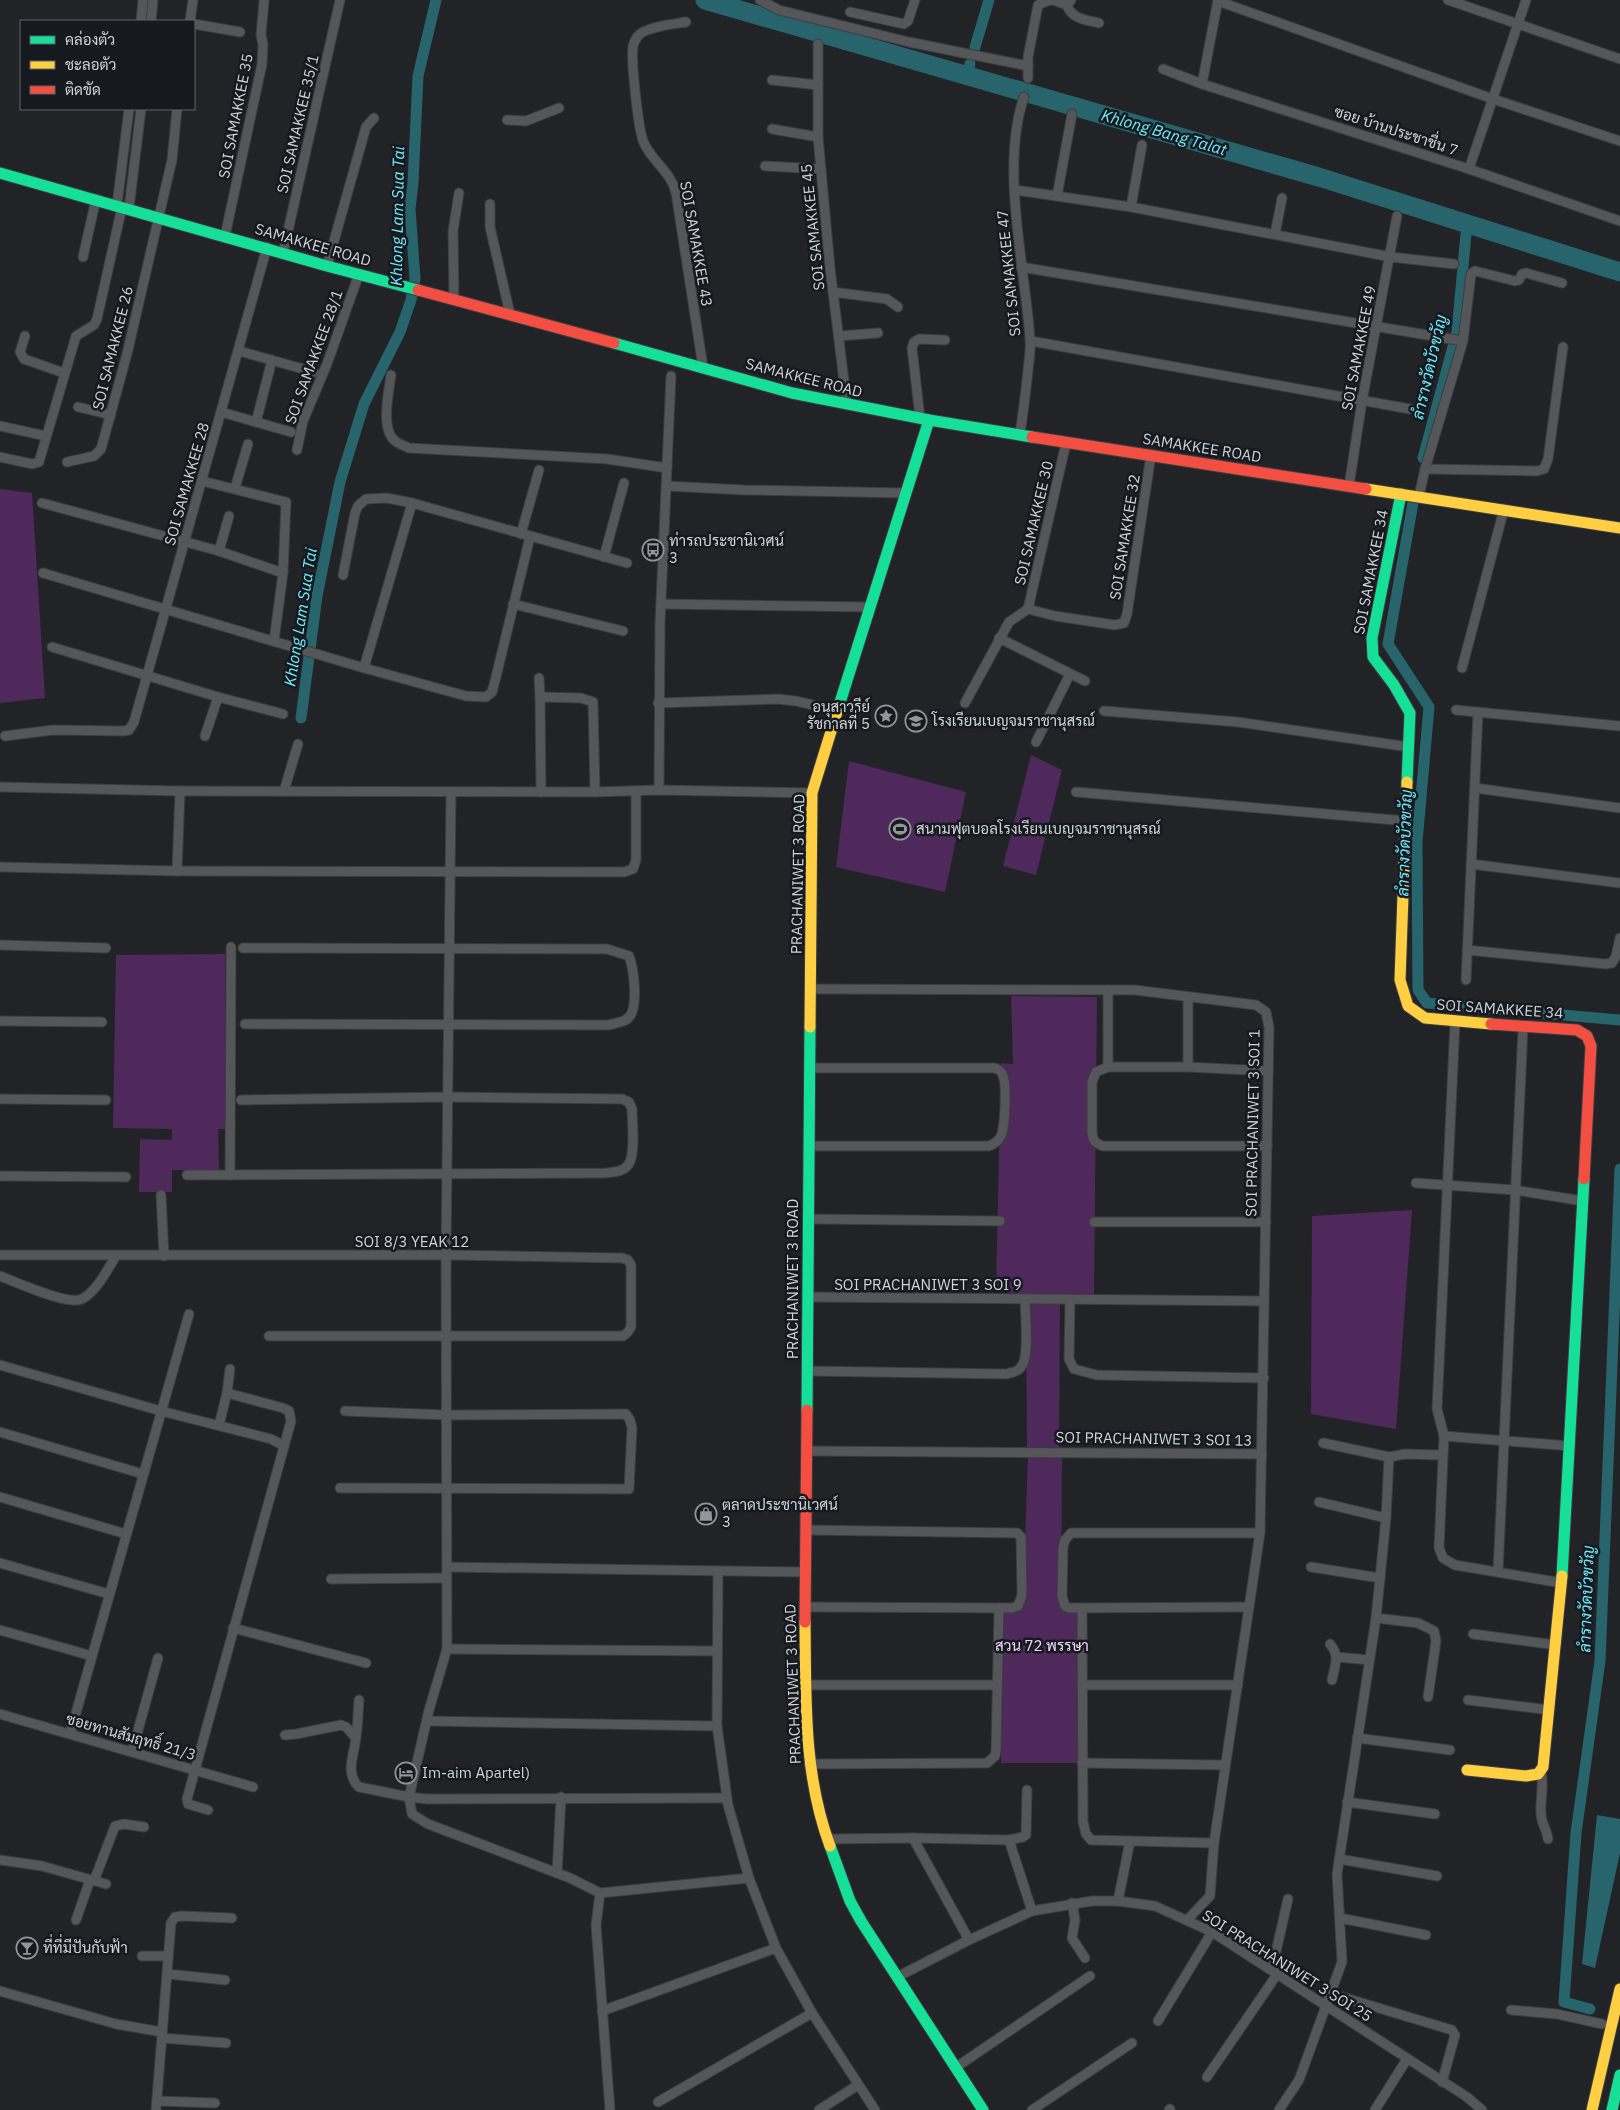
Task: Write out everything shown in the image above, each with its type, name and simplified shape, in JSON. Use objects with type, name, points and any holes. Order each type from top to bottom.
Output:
[{"type":"main road","name":"SAMAKKEE ROAD","points":[[0,173],[267,247],[327,266],[510,314],[792,393],[847,405],[1066,443],[1620,528]]},
{"type":"main road","name":"PRACHANIWET 3 ROAD","points":[[924,419],[906,493],[812,793],[804,1607],[805,1685],[809,1764],[816,1803],[827,1839],[850,1900],[983,2110]]},
{"type":"main road","name":"SOI SAMAKKEE 34","points":[[1401,494],[1372,638],[1373,657],[1394,685],[1410,713],[1400,980],[1408,1006],[1425,1018],[1523,1028],[1577,1030],[1586,1036],[1591,1046],[1591,1057],[1583,1201]]},
{"type":"main road","points":[[1467,1770],[1526,1776],[1540,1772],[1543,1767],[1562,1583],[1583,1201]]},
{"type":"main road","points":[[1592,2110],[1620,1989]]},
{"type":"main road","points":[[1612,2110],[1620,2075]]},
{"type":"street","points":[[141,20],[144,0]]},
{"type":"street","points":[[151,20],[153,0]]},
{"type":"street","points":[[190,20],[193,0]]},
{"type":"street","points":[[760,0],[779,10],[909,42],[1028,66]]},
{"type":"street","points":[[850,12],[895,24],[904,24],[908,21],[915,0]]},
{"type":"street","points":[[1028,78],[1028,66],[1038,5],[1051,0],[1069,3],[1068,11],[1073,16],[1100,23]]},
{"type":"street","points":[[1202,84],[1218,0],[1493,99],[1620,142]]},
{"type":"street","points":[[1448,0],[1620,59]]},
{"type":"street","points":[[1469,170],[1526,0]]},
{"type":"street","name":"SOI SAMAKKEE 35","points":[[225,236],[262,64],[263,44],[261,35],[264,1]]},
{"type":"street","name":"SOI SAMAKKEE 35/1","points":[[283,252],[339,1]]},
{"type":"street","name":"SOI SAMAKKEE 43","points":[[686,22],[646,30],[639,35],[633,45],[633,57],[643,143],[669,175],[676,193],[702,367]]},
{"type":"street","points":[[195,24],[240,32]]},
{"type":"street","name":"SOI SAMAKKEE 45","points":[[818,44],[820,169],[847,405]]},
{"type":"street","name":"ซอย บ้านประชาชื่น 7","points":[[1163,69],[1202,84],[1620,220]]},
{"type":"street","points":[[772,80],[818,85]]},
{"type":"street","name":"SOI SAMAKKEE 47","points":[[1020,434],[1030,341],[1021,267],[1015,190],[1015,156],[1020,108],[1024,97]]},
{"type":"street","points":[[507,120],[526,121],[559,108]]},
{"type":"street","points":[[123,207],[130,110]]},
{"type":"street","points":[[0,457],[36,464],[39,462],[76,336],[94,325],[97,319],[123,207],[140,110]]},
{"type":"street","name":"SOI SAMAKKEE 26","points":[[68,462],[86,459],[101,449],[127,354],[172,160],[177,110]]},
{"type":"street","points":[[1057,196],[1072,114]]},
{"type":"street","points":[[327,266],[366,127],[374,118]]},
{"type":"street","points":[[772,129],[818,137]]},
{"type":"street","points":[[1131,207],[1142,146]]},
{"type":"street","points":[[765,166],[820,169]]},
{"type":"street","points":[[1015,190],[1131,207],[1391,258],[1454,264]]},
{"type":"street","points":[[454,300],[453,231],[459,194]]},
{"type":"street","points":[[1275,234],[1282,198]]},
{"type":"street","points":[[83,257],[96,199]]},
{"type":"street","points":[[490,204],[490,227],[510,314]]},
{"type":"street","name":"SOI SAMAKKEE 49","points":[[1349,486],[1362,401],[1391,258],[1397,216]]},
{"type":"street","name":"SOI SAMAKKEE 28","points":[[5,736],[48,730],[124,731],[131,727],[222,412],[267,247]]},
{"type":"street","points":[[1021,267],[1461,340]]},
{"type":"street","points":[[1419,496],[1461,340],[1471,274],[1475,271],[1515,281],[1519,280],[1522,274],[1526,273],[1562,283]]},
{"type":"street","name":"SOI SAMAKKEE 28/1","points":[[297,450],[303,421],[327,364],[359,274]]},
{"type":"street","points":[[833,292],[887,299],[898,307]]},
{"type":"street","points":[[839,336],[878,334]]},
{"type":"street","points":[[25,336],[20,352],[24,359],[64,373]]},
{"type":"street","points":[[924,419],[912,348],[914,342],[919,339],[945,340]]},
{"type":"street","points":[[1030,341],[1410,409]]},
{"type":"street","points":[[1425,469],[1537,471],[1544,469],[1548,459],[1559,393],[1563,347]]},
{"type":"street","points":[[239,351],[314,372]]},
{"type":"street","points":[[256,422],[272,360]]},
{"type":"street","points":[[391,375],[386,417],[388,432],[394,441],[409,448],[607,459],[667,468]]},
{"type":"street","points":[[659,790],[658,703],[671,376]]},
{"type":"street","points":[[78,407],[111,415]]},
{"type":"street","points":[[222,412],[291,432]]},
{"type":"street","points":[[0,426],[46,436]]},
{"type":"street","name":"SOI SAMAKKEE 30","points":[[1028,609],[1066,443]]},
{"type":"street","points":[[235,488],[248,444]]},
{"type":"street","name":"SOI SAMAKKEE 32","points":[[1028,609],[1055,616],[1115,625],[1124,623],[1127,614],[1151,455]]},
{"type":"street","points":[[43,573],[364,668],[466,696],[486,698],[492,692],[513,604],[539,470]]},
{"type":"street","points":[[202,480],[286,502],[283,573],[274,641]]},
{"type":"street","points":[[604,558],[624,483]]},
{"type":"street","points":[[666,486],[744,490],[906,493]]},
{"type":"street","points":[[343,575],[355,513],[358,506],[366,498],[387,498],[412,503],[626,564]]},
{"type":"street","points":[[364,668],[412,503]]},
{"type":"street","points":[[42,504],[218,551],[283,573]]},
{"type":"street","points":[[1462,668],[1504,509]]},
{"type":"street","points":[[218,551],[228,516]]},
{"type":"street","points":[[513,604],[623,631]]},
{"type":"street","points":[[661,604],[870,607]]},
{"type":"street","points":[[965,703],[1009,622],[1028,609]]},
{"type":"street","points":[[999,638],[1085,681]]},
{"type":"street","points":[[52,647],[218,698],[283,714]]},
{"type":"street","points":[[1036,742],[1070,674]]},
{"type":"street","points":[[539,678],[541,792]]},
{"type":"street","points":[[205,736],[218,698]]},
{"type":"street","points":[[540,698],[580,698],[593,702],[595,792]]},
{"type":"street","points":[[658,703],[778,699],[796,701],[838,711]]},
{"type":"street","points":[[1456,710],[1620,726]]},
{"type":"street","points":[[1104,711],[1238,722],[1409,747]]},
{"type":"street","points":[[1466,980],[1478,712]]},
{"type":"street","points":[[284,791],[298,744]]},
{"type":"street","points":[[0,787],[180,791],[595,792],[659,790],[812,793]]},
{"type":"street","points":[[1474,788],[1620,808]]},
{"type":"street","points":[[177,871],[180,791]]},
{"type":"street","points":[[0,867],[177,871],[450,870],[624,872],[633,868],[636,860],[636,791]]},
{"type":"street","points":[[451,792],[446,1255],[447,1649],[409,1797],[412,1814],[417,1819],[558,1873],[600,1893],[749,1878]]},
{"type":"street","points":[[1076,792],[1406,820]]},
{"type":"street","points":[[1471,864],[1620,884]]},
{"type":"street","points":[[1468,950],[1597,964],[1612,963],[1616,956],[1620,938]]},
{"type":"street","points":[[0,945],[106,948]]},
{"type":"street","points":[[230,1175],[231,947]]},
{"type":"street","points":[[242,948],[607,949],[622,952],[629,956],[633,964],[634,1006],[629,1017],[622,1022],[608,1025],[245,1024]]},
{"type":"street","name":"SOI PRACHANIWET 3 SOI 1","points":[[810,989],[1135,990],[1256,1005],[1266,1012],[1269,1027],[1262,1454]]},
{"type":"street","points":[[1108,990],[1108,1066]]},
{"type":"street","points":[[1188,998],[1188,1067]]},
{"type":"street","points":[[0,1021],[102,1022]]},
{"type":"street","points":[[1455,1022],[1437,1409],[1444,1436],[1438,1534],[1439,1548],[1443,1558],[1455,1565],[1562,1583]]},
{"type":"street","points":[[1498,1572],[1523,1028]]},
{"type":"street","points":[[1267,1146],[1103,1146],[1093,1140],[1092,1108],[1094,1076],[1096,1072],[1108,1066],[1268,1071]]},
{"type":"street","points":[[809,1146],[988,1146],[994,1144],[1002,1135],[1005,1080],[1000,1070],[994,1068],[810,1068]]},
{"type":"street","points":[[187,1175],[606,1173],[621,1170],[628,1166],[633,1158],[632,1109],[629,1102],[622,1099],[448,1097],[241,1100]]},
{"type":"street","points":[[0,1099],[106,1100]]},
{"type":"street","points":[[0,1176],[126,1177]]},
{"type":"street","points":[[1416,1183],[1515,1190],[1583,1201]]},
{"type":"street","points":[[161,1195],[164,1256]]},
{"type":"street","points":[[808,1220],[1000,1221]]},
{"type":"street","points":[[1094,1222],[1266,1222]]},
{"type":"street","name":"SOI 8/3 YEAK 12","points":[[0,1255],[446,1255],[622,1258],[628,1260],[631,1265],[631,1327],[623,1336],[447,1335]]},
{"type":"street","points":[[0,1276],[62,1298],[77,1301],[90,1293],[116,1256]]},
{"type":"street","name":"SOI PRACHANIWET 3 SOI 9","points":[[808,1297],[1264,1301]]},
{"type":"street","points":[[807,1371],[1007,1374],[1017,1371],[1023,1366],[1026,1356],[1025,1299]]},
{"type":"street","points":[[1070,1300],[1069,1359],[1074,1369],[1096,1375],[1264,1378]]},
{"type":"street","points":[[70,1734],[189,1314]]},
{"type":"street","points":[[269,1336],[447,1335]]},
{"type":"street","points":[[0,1365],[161,1412],[271,1439],[284,1446]]},
{"type":"street","points":[[219,1425],[227,1393],[230,1369]]},
{"type":"street","points":[[208,1810],[188,1804],[187,1802],[291,1421],[289,1411],[283,1408],[227,1393]]},
{"type":"street","points":[[340,1488],[629,1489],[632,1428],[626,1414],[615,1412],[447,1415],[345,1412]]},
{"type":"street","points":[[0,1432],[143,1474]]},
{"type":"street","points":[[1444,1436],[1570,1446]]},
{"type":"street","points":[[1323,1442],[1388,1457],[1405,1454],[1442,1455]]},
{"type":"street","name":"SOI PRACHANIWET 3 SOI 13","points":[[806,1451],[1262,1454],[1260,1533],[1214,1843],[1210,1896],[1188,1920]]},
{"type":"street","points":[[1279,2110],[1299,2080],[1332,1994],[1342,1962],[1337,1884],[1339,1859],[1376,1618],[1386,1518],[1388,1457]]},
{"type":"street","points":[[0,1497],[126,1534]]},
{"type":"street","points":[[1319,1502],[1386,1518]]},
{"type":"street","points":[[804,1607],[1012,1608],[1018,1606],[1021,1600],[1022,1566],[1021,1537],[1014,1532],[806,1530]]},
{"type":"street","points":[[1249,1607],[1069,1608],[1065,1606],[1062,1596],[1063,1547],[1067,1536],[1071,1533],[1260,1533]]},
{"type":"street","points":[[0,1563],[109,1594]]},
{"type":"street","points":[[1311,1566],[1380,1578]]},
{"type":"street","points":[[447,1567],[805,1572]]},
{"type":"street","points":[[718,1572],[717,1726],[727,1798],[749,1878],[776,1948],[812,2013],[875,2110]]},
{"type":"street","points":[[331,1579],[446,1578]]},
{"type":"street","points":[[809,1764],[987,1763],[995,1756],[996,1751],[998,1608]]},
{"type":"street","points":[[1082,1609],[1082,1763],[1086,1834],[1091,1840],[1214,1843]]},
{"type":"street","points":[[1376,1618],[1418,1624],[1434,1630],[1436,1641],[1428,1697]]},
{"type":"street","points":[[233,1628],[366,1663]]},
{"type":"street","points":[[0,1630],[92,1656]]},
{"type":"street","points":[[1473,1634],[1556,1645]]},
{"type":"street","points":[[1330,1644],[1336,1651],[1337,1657],[1332,1680]]},
{"type":"street","points":[[447,1649],[717,1651]]},
{"type":"street","points":[[1337,1657],[1369,1660]]},
{"type":"street","points":[[132,1752],[158,1658]]},
{"type":"street","points":[[805,1685],[997,1685]]},
{"type":"street","points":[[1082,1685],[1238,1685]]},
{"type":"street","points":[[359,1700],[356,1738],[351,1760],[354,1782],[359,1787],[427,1799],[561,1797],[727,1798]]},
{"type":"street","points":[[1468,1700],[1550,1710]]},
{"type":"street","name":"ซอยทานสัมฤทธิ์ 21/3","points":[[0,1714],[253,1787]]},
{"type":"street","points":[[427,1721],[717,1726]]},
{"type":"street","points":[[284,1735],[299,1734],[341,1724],[356,1738]]},
{"type":"street","points":[[1357,1738],[1450,1750]]},
{"type":"street","points":[[1082,1763],[1225,1765]]},
{"type":"street","points":[[1540,1772],[1543,1785],[1542,1818],[1548,1839]]},
{"type":"street","points":[[827,1839],[1009,1840],[1023,1837],[1026,1834],[1027,1790]]},
{"type":"street","points":[[558,1873],[561,1797]]},
{"type":"street","points":[[1347,1802],[1435,1814]]},
{"type":"street","points":[[76,1920],[115,1826],[124,1824],[144,1827]]},
{"type":"street","points":[[913,1838],[969,1940]]},
{"type":"street","points":[[1009,1840],[1032,1911]]},
{"type":"street","points":[[1118,1900],[1130,1840]]},
{"type":"street","points":[[1339,1859],[1437,1876]]},
{"type":"street","points":[[0,1860],[42,1866],[106,1884]]},
{"type":"street","points":[[600,1893],[596,1925],[610,2110]]},
{"type":"street","points":[[1207,2077],[1275,1971],[1288,1899]]},
{"type":"street","name":"SOI PRACHANIWET 3 SOI 25","points":[[897,1977],[969,1940],[1032,1911],[1072,1903],[1118,1900],[1155,1906],[1212,1932],[1275,1971],[1326,2007],[1480,2108]]},
{"type":"street","points":[[1072,1903],[1075,1920],[1072,1938],[1085,1958]]},
{"type":"street","points":[[215,2103],[157,2105],[168,1956],[171,1924],[175,1916],[232,1918]]},
{"type":"street","points":[[1340,1918],[1426,1935]]},
{"type":"street","points":[[1158,2021],[1212,1932]]},
{"type":"street","points":[[602,2011],[776,1948]]},
{"type":"street","points":[[142,1956],[168,1956]]},
{"type":"street","points":[[168,1974],[225,1980]]},
{"type":"street","points":[[955,2068],[1090,1976]]},
{"type":"street","points":[[0,1991],[162,2035],[226,2043]]},
{"type":"street","points":[[1332,1994],[1452,2030],[1455,2034],[1455,2042],[1442,2082]]},
{"type":"street","points":[[1511,2010],[1557,2014],[1602,2024]]},
{"type":"street","points":[[658,2102],[812,2013]]},
{"type":"street","points":[[1032,2110],[1132,2043]]},
{"type":"street","points":[[1375,2110],[1407,2059]]},
{"type":"street","points":[[819,2110],[858,2085]]},
{"type":"green space","points":[[0,489],[32,493],[45,698],[0,703]]},
{"type":"green space","points":[[1031,755],[1062,770],[1036,875],[1003,866]]},
{"type":"green space","name":"สนามฟุตบอลโรงเรียนเบญจมราชานุสรณ์","points":[[849,761],[966,792],[945,892],[836,867]]},
{"type":"green space","points":[[225,954],[225,1129],[218,1129],[219,1171],[172,1170],[172,1192],[139,1192],[140,1139],[172,1140],[172,1129],[113,1128],[116,955]]},
{"type":"green space","points":[[1011,996],[1097,997],[1094,1294],[1060,1297],[1059,1449],[1027,1449],[1026,1295],[996,1291],[1001,1063],[1013,1064]]},
{"type":"green space","points":[[1412,1210],[1396,1429],[1311,1414],[1312,1216]]},
{"type":"green space","name":"สวน 72 พรรษา","points":[[1028,1453],[1062,1453],[1061,1607],[1084,1607],[1082,1763],[1001,1763],[1001,1608],[1023,1607]]},
{"type":"water","points":[[1597,1815],[1620,1819],[1620,1853],[1595,1968],[1582,1964]]},
{"type":"waterway","name":"Khlong Lam Sua Tai","points":[[301,718],[317,596],[340,482],[364,404],[400,332],[411,300],[415,278],[410,209],[418,76],[436,0]]},
{"type":"waterway","name":"Khlong Bang Talat","points":[[705,0],[1322,178],[1620,272]]},
{"type":"waterway","points":[[975,47],[989,0]]},
{"type":"waterway","points":[[967,76],[970,64]]},
{"type":"waterway","name":"ลำรางวัดบัวขวัญ","points":[[1423,458],[1457,332],[1467,223]]},
{"type":"waterway","name":"ลำรางวัดบัวขวัญ","points":[[1413,503],[1388,644],[1429,707],[1417,842],[1418,990],[1427,1003],[1620,1020]]},
{"type":"waterway","name":"ลำรางวัดบัวขวัญ","points":[[1590,2009],[1564,2002],[1576,1833],[1600,1661],[1620,1169]]},
{"type":"traffic: fast","points":[[0,173],[418,290]]},
{"type":"traffic: fast","points":[[614,343],[792,393],[929,420],[1032,437]]},
{"type":"traffic: fast","points":[[837,712],[929,420]]},
{"type":"traffic: fast","points":[[1401,494],[1372,638],[1373,657],[1394,685],[1410,713],[1407,782]]},
{"type":"traffic: fast","points":[[807,1410],[810,1027]]},
{"type":"traffic: fast","points":[[1562,1576],[1584,1179]]},
{"type":"traffic: fast","points":[[830,1846],[850,1901],[861,1921],[983,2110]]},
{"type":"traffic: fast","points":[[1612,2110],[1620,2075]]},
{"type":"traffic: slow","points":[[1366,489],[1620,528]]},
{"type":"traffic: slow","points":[[810,1027],[812,793],[837,712]]},
{"type":"traffic: slow","points":[[1407,782],[1400,980],[1408,1006],[1425,1018],[1491,1024]]},
{"type":"traffic: slow","points":[[1467,1770],[1526,1776],[1538,1774],[1543,1767],[1562,1576]]},
{"type":"traffic: slow","points":[[805,1622],[806,1707],[810,1764],[821,1819],[830,1846]]},
{"type":"traffic: slow","points":[[1592,2110],[1620,1989]]},
{"type":"traffic: jam","points":[[418,290],[614,343]]},
{"type":"traffic: jam","points":[[1032,437],[1366,489]]},
{"type":"traffic: jam","points":[[1491,1024],[1577,1030],[1587,1036],[1591,1046],[1584,1179]]},
{"type":"traffic: jam","points":[[805,1622],[807,1410]]},
{"type":"place","name":"ท่ารถประชานิเวศน์ 3","points":[[653,550]]},
{"type":"place","name":"อนุสาวรีย์ รัชกาลที่ 5","points":[[886,716]]},
{"type":"place","name":"โรงเรียนเบญจมราชานุสรณ์","points":[[916,721]]},
{"type":"place","name":"สนามฟุตบอลโรงเรียนเบญจมราชานุสรณ์","points":[[900,829]]},
{"type":"place","name":"ตลาดประชานิเวศน์ 3","points":[[706,1514]]},
{"type":"place","name":"Im-aim Apartel)","points":[[406,1773]]},
{"type":"place","name":"ที่ที่มีปันกับฟ้า","points":[[27,1948]]}]
